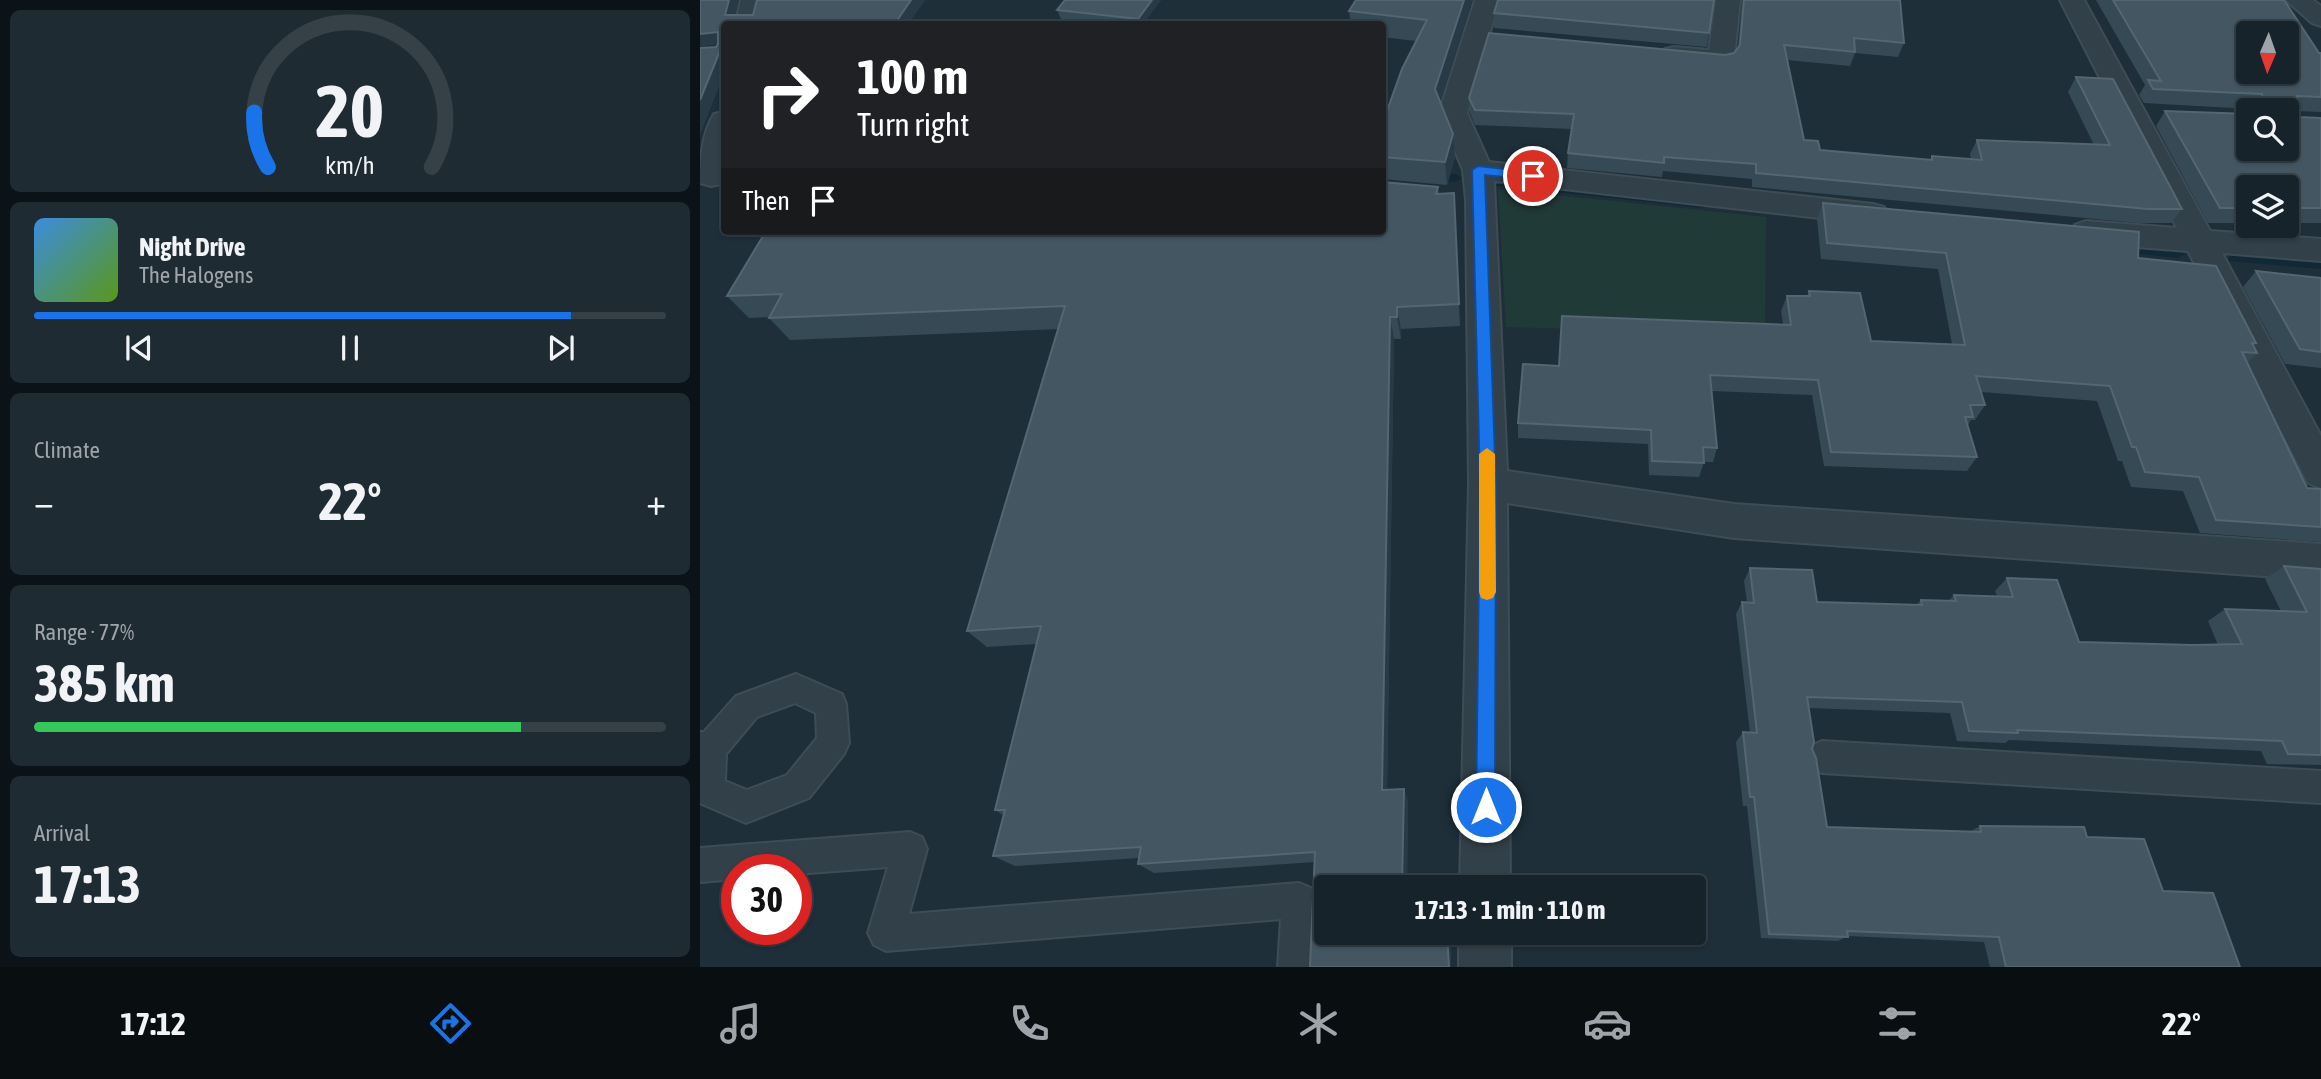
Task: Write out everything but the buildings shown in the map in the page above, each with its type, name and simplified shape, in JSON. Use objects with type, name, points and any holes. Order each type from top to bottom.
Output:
[{"type":"street","points":[[748,21],[753,0]]},
{"type":"street","points":[[1485,875],[1488,484],[1472,189],[1453,113],[1490,37],[1487,0]]},
{"type":"street","points":[[1653,53],[1721,59],[1728,0]]},
{"type":"street","points":[[2072,0],[2145,114],[2200,242],[2321,472]]},
{"type":"street","points":[[2298,0],[2321,18]]},
{"type":"street","points":[[712,177],[721,134]]},
{"type":"street","points":[[1472,189],[1901,216]]},
{"type":"street","points":[[2064,230],[2321,250]]},
{"type":"street","points":[[1488,484],[1734,521],[2321,562]]},
{"type":"street","points":[[1485,945],[1485,967]]},
{"type":"lane","points":[[796,688],[831,704],[833,743],[798,787],[746,807],[705,799],[706,748],[747,706],[796,688]]},
{"type":"lane","points":[[1822,757],[2321,787]]},
{"type":"lane","points":[[700,865],[909,849],[886,933],[1299,900],[1296,967]]},
{"type":"green space","points":[[1498,189],[1766,217],[1765,334],[1506,327]]},
{"type":"waterway","points":[[1430,176],[1456,178]]},
{"type":"waterway","points":[[1495,182],[1702,204]]},
{"type":"waterway","points":[[2117,248],[2178,254]]},
{"type":"waterway","points":[[2234,258],[2321,264]]},
{"type":"slow traffic","points":[[1487,454],[1487,592]]},
{"type":"route","points":[[1486,807],[1488,484],[1478,170],[1533,176]]}]
